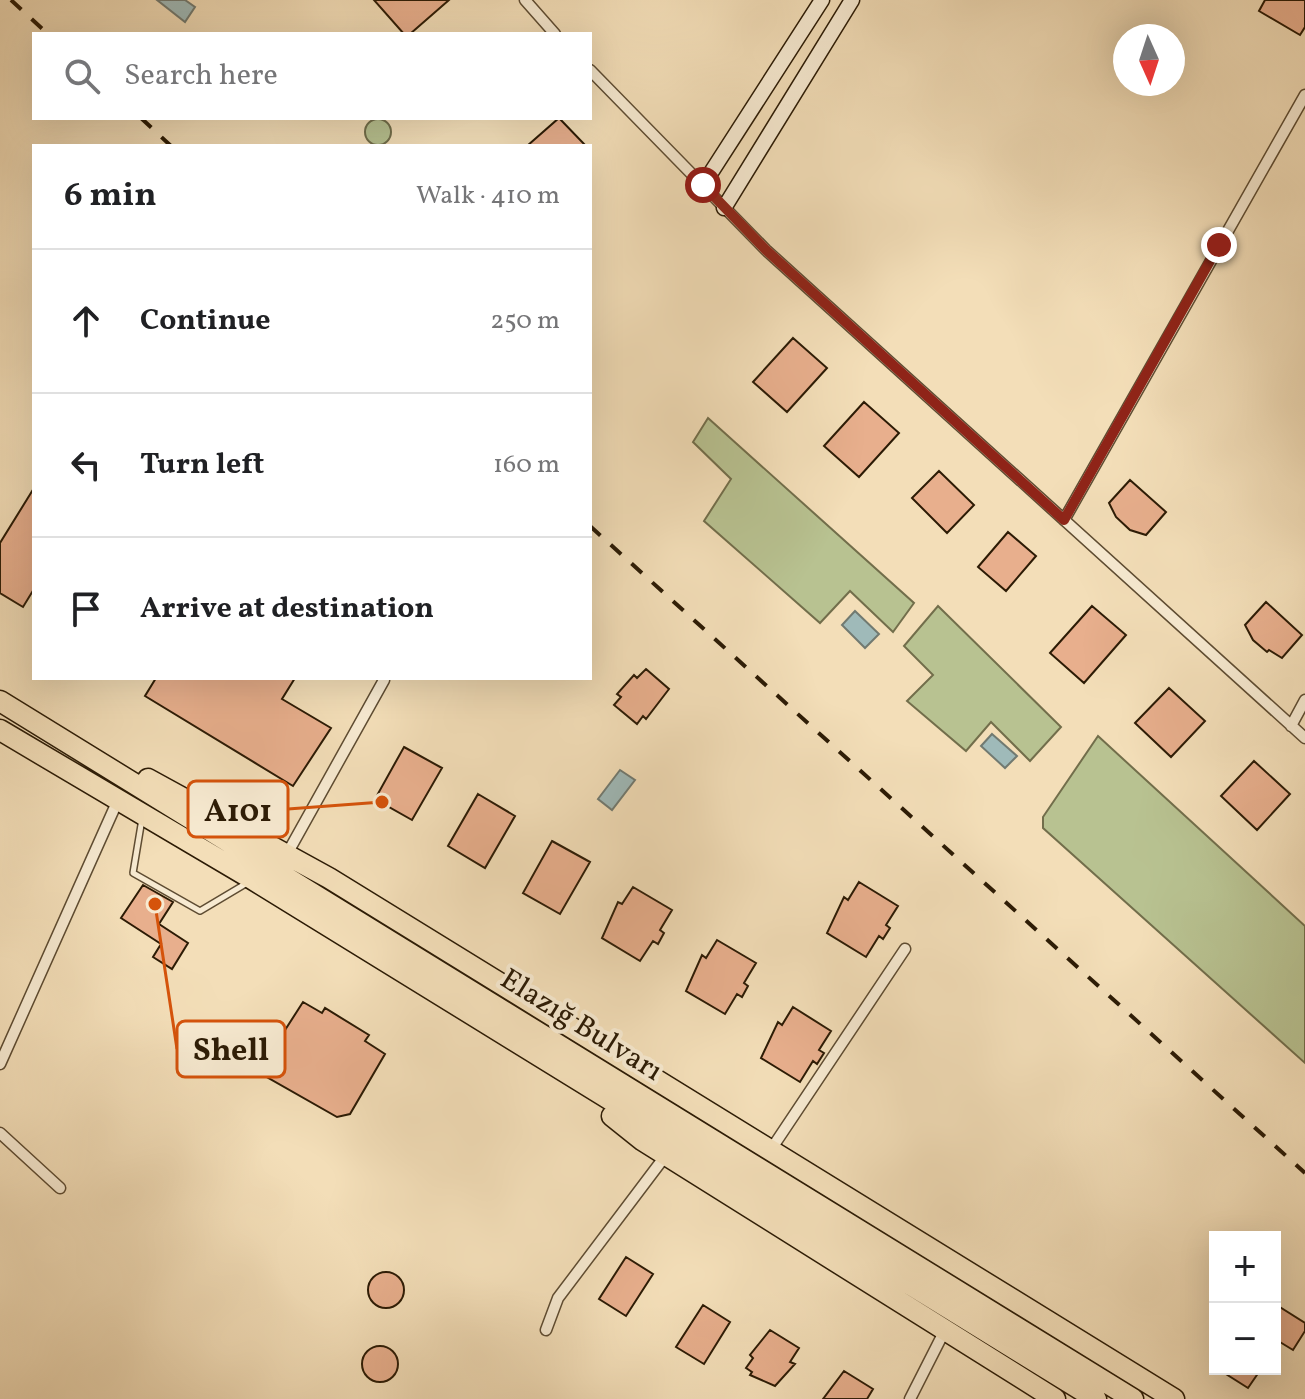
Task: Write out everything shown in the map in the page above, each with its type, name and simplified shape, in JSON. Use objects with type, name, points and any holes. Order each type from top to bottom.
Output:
[{"type":"highway","name":"Elazığ Bulvarı","points":[[0,701],[1133,1399]]},
{"type":"highway","name":"Elazığ Bulvarı","points":[[0,730],[252,879],[536,1057],[1096,1399]]},
{"type":"highway","points":[[53,733],[181,794],[287,854],[1174,1399]]},
{"type":"highway","points":[[536,1057],[666,1155],[1055,1399]]},
{"type":"main road","points":[[703,185],[822,0]]},
{"type":"main road","points":[[724,208],[852,0]]},
{"type":"street","points":[[525,0],[553,32]]},
{"type":"street","points":[[592,72],[766,250],[1305,738]]},
{"type":"street","points":[[1064,520],[1305,95]]},
{"type":"street","points":[[287,854],[384,680]]},
{"type":"street","points":[[1291,726],[1305,700]]},
{"type":"street","points":[[0,1064],[118,800]]},
{"type":"street","points":[[770,1151],[905,949]]},
{"type":"street","points":[[0,1133],[60,1188]]},
{"type":"street","points":[[546,1330],[558,1298],[666,1155]]},
{"type":"street","points":[[910,1399],[945,1330]]},
{"type":"lane","points":[[142,814],[133,873],[200,911],[252,879]]},
{"type":"green space","points":[[373,120],[383,120],[390,127],[390,137],[383,144],[373,144],[366,137],[366,127]]},
{"type":"green space","points":[[708,418],[914,603],[893,632],[850,591],[820,623],[704,521],[731,479],[693,442]]},
{"type":"green space","points":[[938,606],[1061,727],[1030,761],[991,722],[966,751],[907,701],[933,675],[904,646]]},
{"type":"green space","points":[[1098,736],[1305,926],[1305,1063],[1043,828],[1043,817]]},
{"type":"water","points":[[157,0],[185,0],[195,7],[185,22]]},
{"type":"water","points":[[855,611],[879,634],[865,648],[842,625]]},
{"type":"water","points":[[992,734],[1017,756],[1005,768],[981,746]]},
{"type":"water","points":[[620,770],[635,780],[612,810],[598,799]]},
{"type":"building","points":[[374,0],[449,0],[412,32],[402,32]]},
{"type":"building","points":[[1265,0],[1305,0],[1305,27],[1300,35],[1259,11]]},
{"type":"building","points":[[557,120],[561,120],[584,144],[529,144]]},
{"type":"building","points":[[793,338],[827,368],[787,412],[753,382]]},
{"type":"building","points":[[864,402],[899,433],[859,477],[824,446]]},
{"type":"building","points":[[939,471],[974,505],[947,533],[912,498]]},
{"type":"building","points":[[1130,480],[1166,512],[1146,535],[1130,530],[1116,517],[1109,503]]},
{"type":"building","points":[[32,491],[32,592],[23,607],[0,593],[0,543]]},
{"type":"building","points":[[1008,532],[1036,556],[1006,591],[978,567]]},
{"type":"building","points":[[1266,602],[1302,635],[1282,658],[1269,650],[1267,652],[1253,640],[1245,625]]},
{"type":"building","points":[[1092,606],[1126,635],[1084,683],[1050,653]]},
{"type":"building","points":[[646,669],[669,689],[646,719],[643,716],[637,724],[614,705],[621,697],[617,694],[634,675],[637,678]]},
{"type":"building","points":[[155,680],[294,680],[282,699],[331,728],[293,786],[145,696]]},
{"type":"building","points":[[1169,688],[1205,721],[1171,757],[1135,723]]},
{"type":"building","points":[[404,747],[442,768],[412,820],[375,799]]},
{"type":"building","points":[[1254,761],[1290,794],[1257,830],[1221,796]]},
{"type":"building","points":[[478,794],[515,816],[485,868],[448,846]]},
{"type":"building","points":[[552,841],[590,862],[560,914],[523,893]]},
{"type":"building","points":[[859,882],[898,906],[886,925],[890,928],[883,939],[879,936],[866,957],[827,933],[844,897],[848,900]]},
{"type":"building","points":[[143,885],[173,902],[159,924],[188,943],[172,969],[153,957],[161,944],[121,918]]},
{"type":"building","points":[[633,887],[672,910],[660,930],[664,933],[658,944],[653,941],[640,961],[602,938],[618,902],[622,904]]},
{"type":"building","points":[[717,940],[756,963],[744,983],[748,986],[742,997],[737,994],[725,1014],[686,991],[702,955],[706,958]]},
{"type":"building","points":[[303,1002],[322,1013],[325,1008],[369,1035],[365,1041],[385,1054],[350,1114],[337,1117],[265,1076],[262,1066]]},
{"type":"building","points":[[793,1007],[831,1031],[819,1050],[824,1053],[817,1064],[813,1061],[800,1082],[761,1058],[778,1022],[782,1025]]},
{"type":"building","points":[[626,1257],[653,1274],[626,1316],[599,1299]]},
{"type":"building","points":[[386,1272],[399,1277],[404,1290],[399,1303],[386,1308],[373,1303],[368,1290],[373,1277]]},
{"type":"building","points":[[703,1305],[730,1322],[704,1364],[676,1347]]},
{"type":"building","points":[[1281,1308],[1305,1323],[1305,1331],[1293,1350],[1281,1343]]},
{"type":"building","points":[[770,1330],[799,1348],[790,1362],[795,1364],[775,1386],[750,1375],[752,1372],[746,1368],[753,1358],[750,1355]]},
{"type":"building","points":[[380,1346],[393,1351],[398,1364],[393,1377],[380,1382],[367,1377],[362,1364],[367,1351]]},
{"type":"building","points":[[844,1371],[873,1389],[867,1399],[823,1399]]},
{"type":"building","points":[[1227,1375],[1257,1375],[1248,1388]]},
{"type":"railway","points":[[11,0],[46,32]]},
{"type":"railway","points":[[143,120],[169,144]]},
{"type":"railway","points":[[592,528],[1305,1173]]},
{"type":"place","name":"A101","points":[[382,802]]},
{"type":"place","name":"Shell","points":[[155,904]]},
{"type":"route","points":[[703,185],[766,250],[1064,520],[1219,245]]}]
